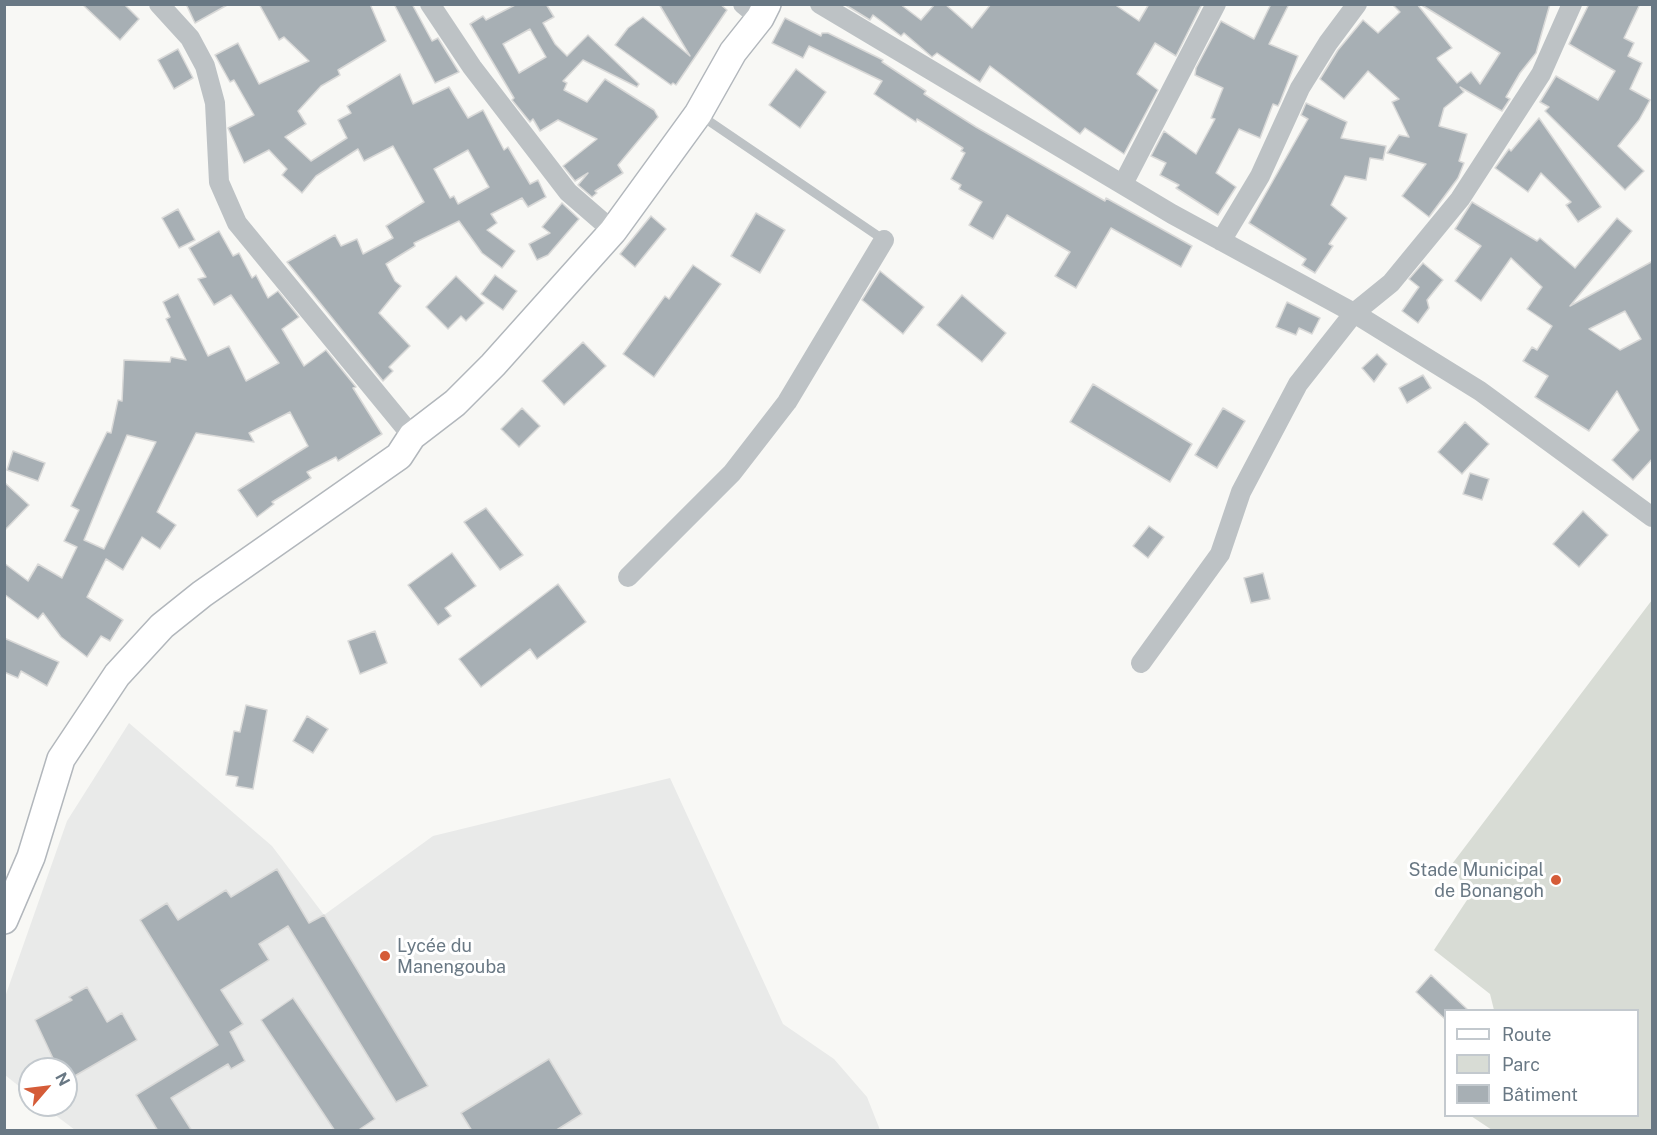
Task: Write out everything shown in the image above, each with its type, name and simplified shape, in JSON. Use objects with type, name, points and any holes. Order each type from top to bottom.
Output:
[{"type":"street","points":[[159,4],[190,38],[205,66],[215,103],[219,182],[237,223],[412,436]]},
{"type":"street","points":[[430,4],[472,68],[568,192],[612,231]]},
{"type":"street","points":[[820,4],[1221,241],[1354,313],[1480,391],[1653,517]]},
{"type":"street","points":[[1123,184],[1216,4]]},
{"type":"street","points":[[1221,241],[1260,176],[1300,88],[1328,43],[1357,4]]},
{"type":"street","points":[[1141,663],[1220,554],[1241,492],[1298,384],[1354,313],[1391,283],[1460,199],[1541,74],[1572,4]]},
{"type":"street","points":[[4,920],[31,857],[61,759],[117,675],[170,620],[256,555],[399,456],[412,436],[455,402],[493,365],[612,231],[698,114],[757,9]]},
{"type":"street","points":[[628,577],[732,473],[787,402],[884,240]]},
{"type":"lane","points":[[698,114],[884,240]]},
{"type":"shaded area","name":"Lycée du Manengouba","points":[[129,723],[272,846],[324,915],[433,836],[670,778],[783,1024],[834,1059],[867,1097],[880,1130],[75,1130],[58,1117],[78,1117],[78,1057],[18,1057],[18,1085],[5,1075],[5,997],[67,821]]},
{"type":"green space","name":"Stade Municipal de Bonangoh","points":[[1652,600],[1652,1130],[1492,1130],[1472,1117],[1639,1117],[1639,1009],[1494,1009],[1490,994],[1434,950],[1469,897],[1452,864]]},
{"type":"building","points":[[82,4],[124,4],[139,19],[120,40]]},
{"type":"building","points":[[186,4],[229,4],[195,23]]},
{"type":"building","points":[[259,4],[370,4],[386,41],[338,70],[340,75],[321,86],[298,111],[306,124],[285,137],[311,161],[347,138],[338,120],[351,113],[347,106],[400,74],[413,104],[449,87],[468,118],[483,110],[504,150],[508,147],[530,184],[538,180],[546,197],[528,207],[522,198],[491,214],[497,223],[487,230],[515,251],[502,268],[482,253],[459,221],[414,243],[415,246],[386,264],[395,281],[401,286],[379,313],[410,346],[389,367],[393,371],[383,381],[287,262],[335,235],[341,246],[357,239],[363,254],[393,238],[386,226],[424,202],[393,146],[364,161],[358,149],[316,176],[302,193],[282,175],[287,169],[269,150],[244,163],[228,128],[254,115],[234,80],[230,82],[215,55],[238,43],[259,84],[309,61],[284,37],[279,40]],"holes":[[[468,150],[489,187],[458,204],[454,196],[450,198],[434,169]]]},
{"type":"building","points":[[394,4],[412,4],[432,41],[438,38],[459,72],[435,83]]},
{"type":"building","points":[[517,4],[546,4],[554,17],[543,23],[555,44],[567,56],[588,35],[639,84],[637,87],[583,60],[563,81],[567,83],[564,90],[587,102],[605,79],[654,110],[658,117],[618,165],[623,173],[595,191],[597,193],[592,197],[578,185],[588,173],[575,181],[563,166],[597,139],[558,120],[540,131],[533,119],[530,122],[512,100],[514,98],[470,24],[483,16],[486,20]],"holes":[[[530,29],[546,57],[519,73],[503,44]]]},
{"type":"building","points":[[659,4],[720,4],[727,10],[676,85],[673,83],[671,85],[615,45],[628,28],[643,17],[690,56]]},
{"type":"building","points":[[844,4],[900,4],[921,20],[935,4],[945,4],[972,28],[991,4],[1114,4],[1139,21],[1149,4],[1202,4],[1176,56],[1155,43],[1137,74],[1158,90],[1124,154],[1085,128],[1080,134],[990,66],[980,82],[937,53],[932,57],[904,33],[901,36],[873,15],[870,20]]},
{"type":"building","points":[[1271,4],[1289,4],[1269,44],[1298,56],[1280,102],[1278,106],[1273,104],[1260,138],[1239,129],[1216,173],[1236,187],[1218,215],[1176,188],[1179,185],[1160,175],[1166,163],[1151,156],[1164,131],[1196,154],[1215,119],[1211,118],[1223,88],[1195,75],[1196,68],[1221,21],[1254,39]]},
{"type":"building","points":[[1392,4],[1417,4],[1452,48],[1437,58],[1438,60],[1457,83],[1471,72],[1480,84],[1500,53],[1420,4],[1550,4],[1536,53],[1520,73],[1506,97],[1510,99],[1502,111],[1460,87],[1464,92],[1444,108],[1439,126],[1467,134],[1459,161],[1464,163],[1458,178],[1429,217],[1402,196],[1426,164],[1387,153],[1399,135],[1409,137],[1392,102],[1399,99],[1368,71],[1344,99],[1320,79],[1338,50],[1363,20],[1378,33],[1400,12]]},
{"type":"building","points":[[1589,4],[1640,4],[1624,38],[1634,43],[1628,56],[1642,63],[1630,89],[1650,100],[1639,120],[1618,146],[1644,171],[1625,190],[1545,111],[1549,107],[1540,102],[1556,76],[1598,100],[1615,71],[1569,44]]},
{"type":"building","points":[[785,18],[821,36],[822,33],[828,33],[883,60],[882,62],[926,91],[924,94],[976,127],[1105,201],[1106,198],[1192,246],[1181,267],[1111,228],[1076,288],[1055,276],[1070,252],[1007,215],[993,239],[969,225],[982,202],[959,189],[961,185],[951,179],[965,153],[961,151],[963,148],[917,119],[916,122],[874,94],[882,81],[809,46],[803,58],[772,43]]},
{"type":"building","points":[[178,49],[193,78],[174,89],[158,60]]},
{"type":"building","points":[[796,69],[826,92],[800,128],[769,105]]},
{"type":"building","points":[[1306,103],[1347,122],[1341,138],[1386,146],[1383,160],[1370,158],[1366,180],[1345,176],[1331,205],[1347,218],[1329,244],[1333,246],[1315,273],[1302,265],[1306,259],[1249,223],[1308,119],[1301,115]]},
{"type":"building","points":[[1539,118],[1601,207],[1578,222],[1566,205],[1571,202],[1541,173],[1528,192],[1495,168],[1509,149],[1511,151]]},
{"type":"building","points":[[1472,202],[1537,241],[1540,238],[1575,268],[1617,218],[1632,231],[1570,306],[1653,261],[1653,458],[1633,480],[1612,460],[1639,430],[1617,391],[1589,431],[1535,397],[1548,376],[1523,361],[1532,347],[1537,350],[1552,326],[1527,309],[1542,287],[1511,258],[1481,301],[1455,281],[1481,246],[1455,229]],"holes":[[[1625,311],[1641,339],[1620,350],[1589,329]]]},
{"type":"building","points":[[562,203],[579,219],[548,255],[537,260],[529,244],[550,233],[542,227]]},
{"type":"building","points":[[178,209],[195,240],[179,248],[162,218]]},
{"type":"building","points":[[756,213],[785,230],[760,273],[731,256]]},
{"type":"building","points":[[651,216],[666,229],[635,267],[620,254]]},
{"type":"building","points":[[219,231],[233,256],[239,253],[252,278],[256,275],[268,298],[278,291],[299,317],[282,329],[304,366],[326,350],[356,387],[353,388],[382,434],[338,461],[336,457],[307,472],[311,478],[272,502],[274,504],[257,517],[238,490],[308,446],[290,412],[249,433],[254,442],[196,433],[157,512],[176,525],[160,549],[142,537],[123,570],[106,559],[87,597],[123,620],[110,641],[101,636],[87,657],[61,637],[43,613],[38,619],[4,594],[4,563],[28,581],[38,564],[62,578],[77,547],[64,541],[79,510],[71,506],[107,432],[111,433],[118,400],[122,401],[124,360],[170,362],[171,357],[186,360],[166,319],[170,317],[163,302],[178,294],[208,356],[229,346],[246,381],[279,363],[231,295],[214,305],[198,279],[206,277],[189,248]],"holes":[[[127,435],[156,442],[104,549],[84,540]]]},
{"type":"building","points":[[1423,263],[1443,280],[1427,300],[1429,308],[1418,323],[1402,311],[1419,287],[1409,279]]},
{"type":"building","points":[[693,265],[721,284],[654,377],[623,354],[665,296],[669,299]]},
{"type":"building","points":[[880,271],[924,307],[903,334],[862,300]]},
{"type":"building","points":[[495,275],[517,291],[503,310],[481,294]]},
{"type":"building","points":[[456,276],[484,303],[466,321],[461,316],[448,329],[426,307]]},
{"type":"building","points":[[962,295],[1006,333],[982,362],[937,325]]},
{"type":"building","points":[[1287,302],[1320,318],[1312,334],[1299,328],[1296,335],[1276,327]]},
{"type":"building","points":[[583,342],[606,366],[564,405],[542,381]]},
{"type":"building","points":[[1377,354],[1387,364],[1374,382],[1362,368]]},
{"type":"building","points":[[1423,375],[1431,388],[1407,403],[1399,388]]},
{"type":"building","points":[[1093,384],[1192,444],[1170,482],[1070,422]]},
{"type":"building","points":[[522,408],[540,426],[519,447],[501,429]]},
{"type":"building","points":[[1223,408],[1245,421],[1217,468],[1195,455]]},
{"type":"building","points":[[1465,422],[1489,444],[1462,474],[1438,452]]},
{"type":"building","points":[[13,451],[45,463],[38,481],[7,470]]},
{"type":"building","points":[[1470,473],[1489,479],[1482,500],[1463,494]]},
{"type":"building","points":[[4,482],[29,505],[4,531]]},
{"type":"building","points":[[486,508],[523,555],[500,570],[464,522]]},
{"type":"building","points":[[1583,511],[1608,535],[1579,567],[1553,544]]},
{"type":"building","points":[[1149,526],[1164,537],[1148,558],[1133,546]]},
{"type":"building","points":[[452,553],[476,586],[445,608],[451,616],[438,625],[408,585]]},
{"type":"building","points":[[1263,573],[1270,599],[1251,603],[1244,578]]},
{"type":"building","points":[[558,584],[586,622],[537,659],[530,649],[481,687],[459,659]]},
{"type":"building","points":[[375,631],[387,663],[360,674],[348,641]]},
{"type":"building","points":[[4,638],[59,662],[47,686],[21,671],[18,678],[4,672]]},
{"type":"building","points":[[246,705],[267,710],[253,789],[236,786],[238,777],[226,775],[234,731],[240,732]]},
{"type":"building","points":[[307,716],[328,729],[313,753],[293,741]]},
{"type":"building","points":[[277,869],[309,923],[324,915],[428,1086],[396,1102],[288,926],[259,944],[269,960],[221,990],[243,1024],[230,1032],[245,1061],[231,1069],[228,1064],[171,1098],[192,1131],[158,1131],[136,1095],[218,1045],[140,920],[167,903],[178,920],[226,890],[231,897]]},
{"type":"building","points":[[1431,975],[1467,1009],[1444,1009],[1444,1018],[1416,992]]},
{"type":"building","points":[[87,987],[107,1022],[122,1013],[137,1040],[78,1074],[78,1057],[52,1057],[35,1020],[72,1000],[69,997]]},
{"type":"building","points":[[293,998],[375,1119],[357,1131],[335,1131],[261,1020]]},
{"type":"building","points":[[549,1059],[582,1114],[555,1131],[472,1131],[461,1113]]},
{"type":"place","name":"Stade Municipal de Bonangoh","points":[[1556,880]]},
{"type":"place","name":"Lycée du Manengouba","points":[[385,956]]}]
